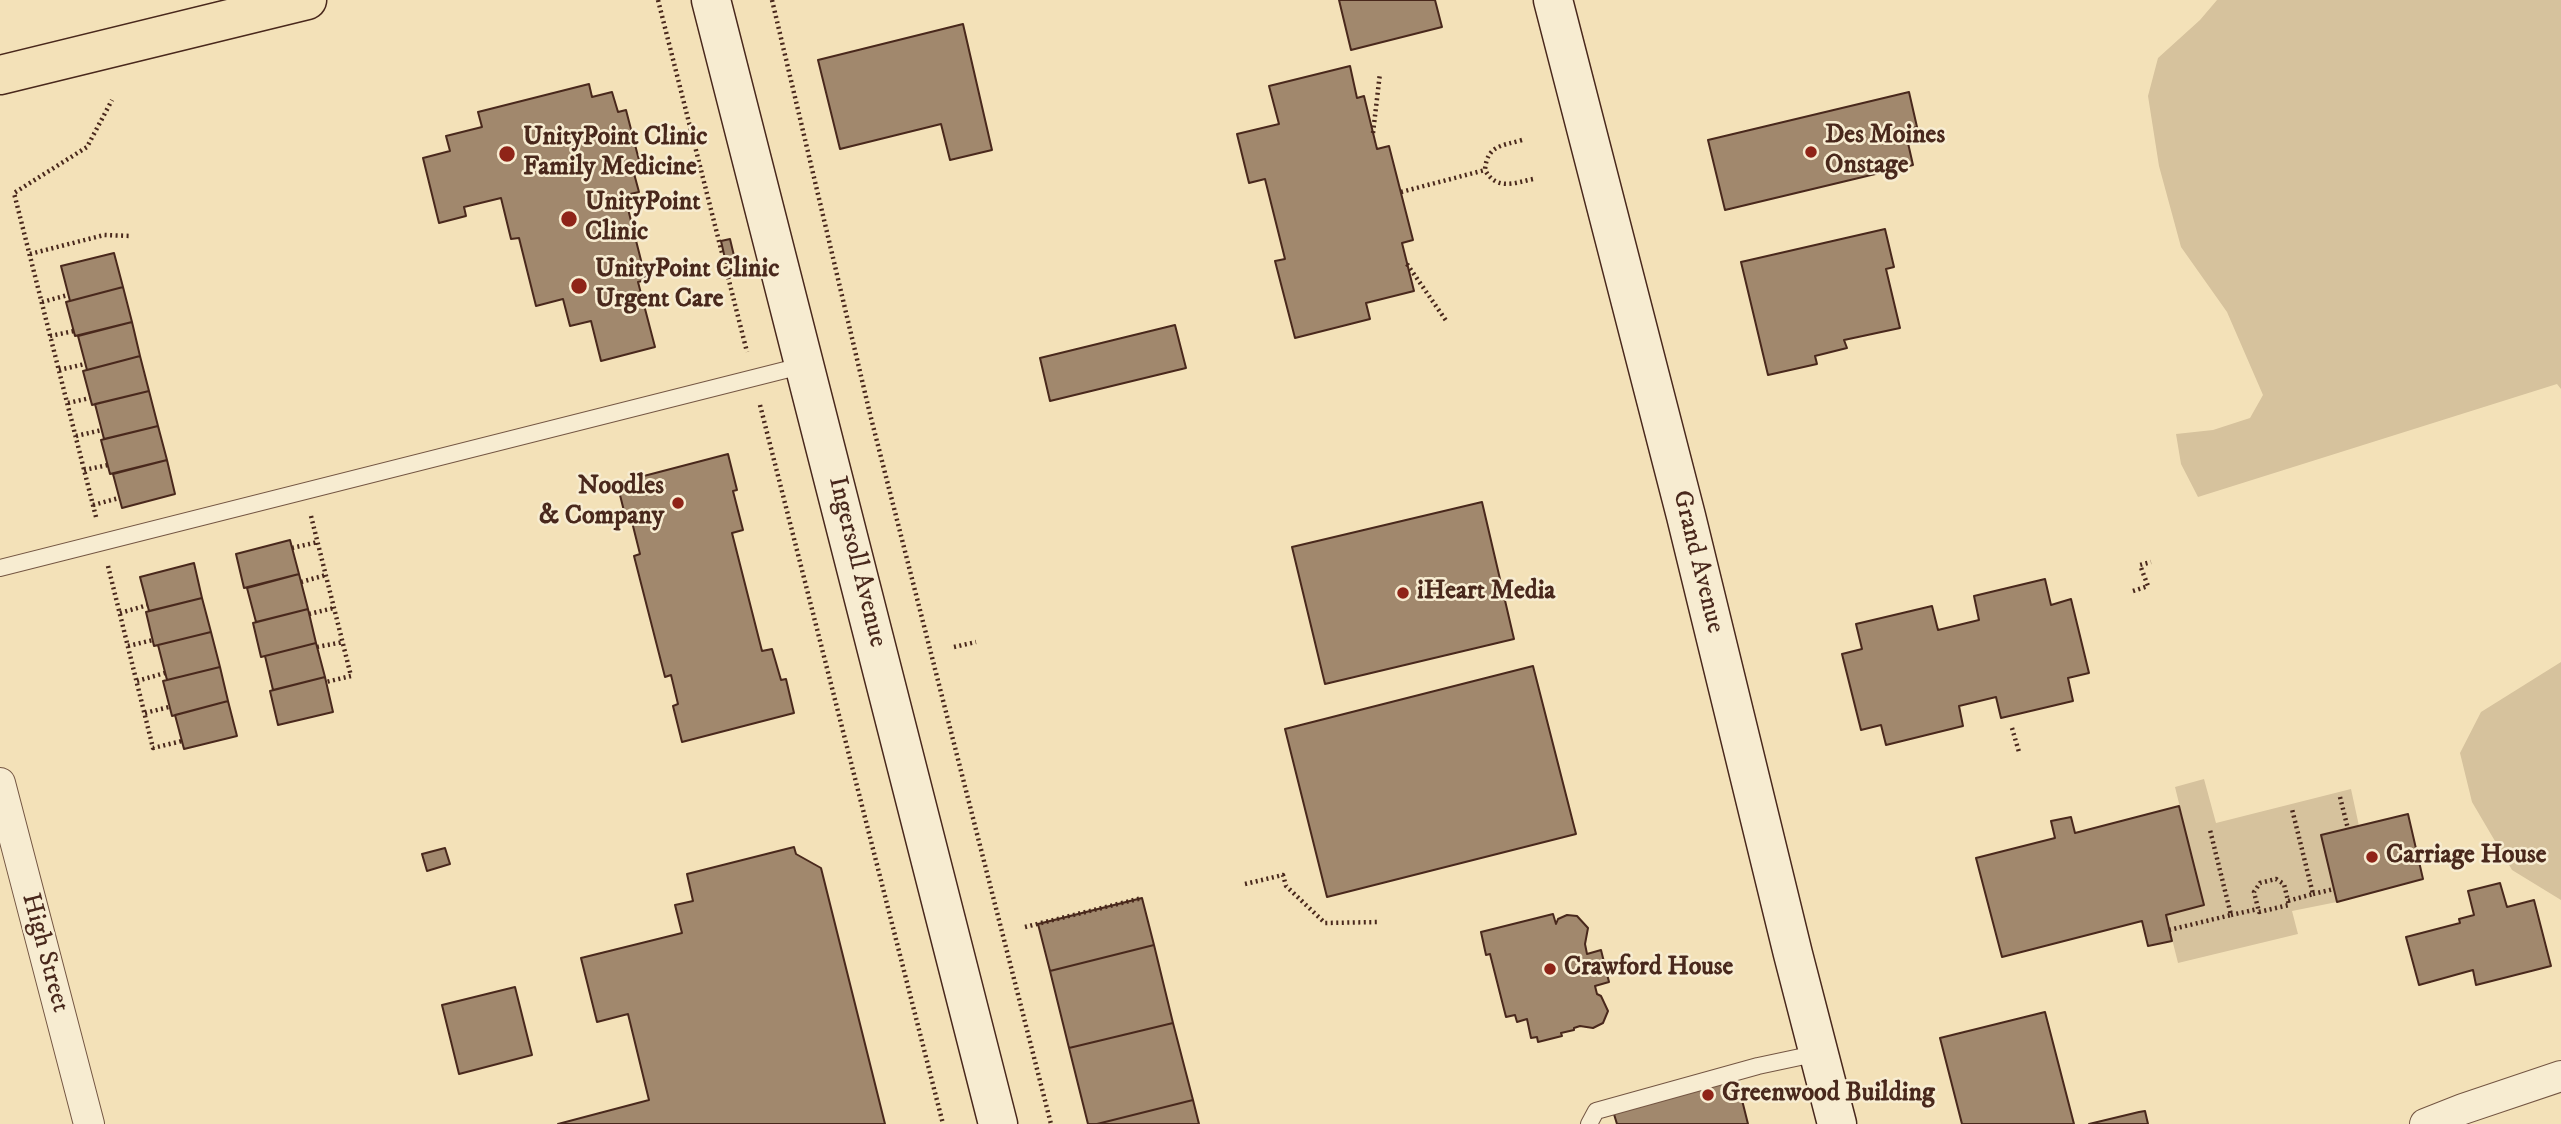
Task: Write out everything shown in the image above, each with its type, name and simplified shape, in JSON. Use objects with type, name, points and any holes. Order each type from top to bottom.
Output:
[{"type":"main road","points":[[0,75],[307,0]]},
{"type":"main road","name":"Ingersoll Avenue","points":[[711,0],[998,1124]]},
{"type":"main road","name":"Grand Avenue","points":[[1553,0],[1838,1124]]},
{"type":"street","name":"High Street","points":[[0,783],[89,1124]]},
{"type":"street","points":[[2425,1124],[2561,1076]]},
{"type":"lane","points":[[0,568],[805,365]]},
{"type":"lane","points":[[1589,1124],[1596,1111],[1758,1066],[1819,1053]]},
{"type":"path","points":[[658,0],[943,1124]]},
{"type":"path","points":[[772,0],[880,453],[1051,1124]]},
{"type":"path","points":[[1373,133],[1380,73]]},
{"type":"path","points":[[112,100],[87,147],[14,193],[153,748],[182,741]]},
{"type":"path","points":[[1485,170],[1487,156],[1496,148],[1522,140]]},
{"type":"path","points":[[1485,170],[1498,184],[1533,179]]},
{"type":"path","points":[[1401,192],[1485,170]]},
{"type":"path","points":[[30,254],[104,235],[132,236]]},
{"type":"path","points":[[1407,264],[1447,322]]},
{"type":"path","points":[[42,302],[68,295]]},
{"type":"path","points":[[50,336],[74,331]]},
{"type":"path","points":[[59,370],[85,364]]},
{"type":"path","points":[[68,404],[90,398]]},
{"type":"path","points":[[76,436],[102,430]]},
{"type":"path","points":[[84,470],[108,465]]},
{"type":"path","points":[[305,491],[351,676],[326,682]]},
{"type":"path","points":[[93,505],[119,498]]},
{"type":"path","points":[[292,548],[318,542]]},
{"type":"path","points":[[2133,591],[2148,586],[2140,565],[2151,562]]},
{"type":"path","points":[[301,582],[326,575]]},
{"type":"path","points":[[120,613],[148,605]]},
{"type":"path","points":[[309,614],[334,608]]},
{"type":"path","points":[[128,646],[153,640]]},
{"type":"path","points":[[317,647],[343,642]]},
{"type":"path","points":[[954,648],[976,642]]},
{"type":"path","points":[[137,681],[165,673]]},
{"type":"path","points":[[145,713],[170,707]]},
{"type":"path","points":[[2012,728],[2019,752]]},
{"type":"path","points":[[2340,797],[2348,829]]},
{"type":"path","points":[[2292,809],[2313,894]]},
{"type":"path","points":[[2210,830],[2231,915]]},
{"type":"path","points":[[1245,884],[1283,875],[1286,886],[1325,923],[1380,922]]},
{"type":"path","points":[[2169,930],[2258,909],[2259,912],[2288,905],[2284,884],[2276,879],[2260,883],[2254,892],[2258,909]]},
{"type":"path","points":[[2287,901],[2334,889]]},
{"type":"path","points":[[1025,926],[1142,898]]},
{"type":"shaded area","points":[[2217,0],[2561,0],[2561,389],[2557,384],[2198,497],[2181,464],[2176,434],[2213,430],[2250,418],[2263,395],[2227,312],[2181,247],[2159,166],[2148,96],[2158,58],[2200,20]]},
{"type":"shaded area","points":[[2561,662],[2561,900],[2512,870],[2472,802],[2460,753],[2481,712]]},
{"type":"shaded area","points":[[2204,779],[2216,823],[2351,789],[2359,826],[2321,836],[2337,902],[2292,911],[2298,934],[2178,963],[2166,915],[2204,905],[2175,787]]},
{"type":"building","points":[[1339,0],[1435,0],[1442,27],[1351,50]]},
{"type":"building","points":[[963,24],[992,150],[950,160],[941,124],[840,149],[818,60]]},
{"type":"building","points":[[1350,66],[1357,98],[1364,96],[1377,149],[1389,146],[1413,240],[1402,243],[1414,291],[1366,303],[1370,319],[1295,338],[1275,261],[1285,259],[1265,179],[1249,183],[1237,134],[1279,124],[1269,86]]},
{"type":"building","name":"UnityPoint Clinic","points":[[589,84],[592,97],[612,92],[618,112],[626,110],[640,164],[632,166],[639,192],[617,197],[620,207],[627,205],[646,280],[638,282],[655,347],[601,361],[591,321],[570,326],[563,299],[536,306],[519,238],[511,239],[501,198],[464,207],[466,216],[439,223],[423,158],[450,151],[446,136],[482,127],[478,112]]},
{"type":"building","name":"Des Moines Onstage","points":[[1909,92],[1917,127],[1905,130],[1913,165],[1725,210],[1708,140]]},
{"type":"building","points":[[1885,229],[1894,267],[1886,269],[1900,328],[1844,340],[1847,348],[1815,356],[1817,364],[1768,375],[1741,262]]},
{"type":"building","points":[[730,239],[735,260],[726,263],[721,241]]},
{"type":"building","points":[[114,253],[123,287],[70,301],[61,266]]},
{"type":"building","points":[[123,287],[132,322],[75,336],[66,302]]},
{"type":"building","points":[[132,322],[140,356],[87,370],[78,336]]},
{"type":"building","points":[[1175,325],[1186,368],[1050,401],[1040,358]]},
{"type":"building","points":[[140,356],[149,391],[92,405],[83,371]]},
{"type":"building","points":[[149,391],[158,426],[104,439],[95,404]]},
{"type":"building","points":[[158,426],[167,460],[110,474],[101,440]]},
{"type":"building","points":[[728,454],[737,490],[733,491],[743,530],[732,533],[762,651],[772,649],[781,680],[786,679],[794,713],[682,742],[673,706],[678,704],[671,675],[665,677],[634,556],[640,554],[631,518],[626,519],[617,483]]},
{"type":"building","points":[[167,460],[175,494],[122,508],[113,474]]},
{"type":"building","name":"iHeart Media","points":[[1482,502],[1514,639],[1325,684],[1292,547]]},
{"type":"building","points":[[290,540],[299,574],[244,588],[236,554]]},
{"type":"building","points":[[194,563],[202,598],[149,611],[140,577]]},
{"type":"building","points":[[299,574],[308,609],[256,622],[247,588]]},
{"type":"building","points":[[2045,579],[2051,605],[2071,599],[2089,673],[2068,678],[2073,701],[2001,718],[1996,697],[1959,706],[1963,726],[1886,745],[1881,725],[1861,730],[1842,654],[1862,649],[1856,624],[1932,606],[1938,630],[1979,620],[1974,596]]},
{"type":"building","points":[[202,598],[211,632],[154,646],[146,612]]},
{"type":"building","points":[[308,609],[316,643],[261,657],[253,623]]},
{"type":"building","points":[[211,632],[220,667],[167,680],[158,645]]},
{"type":"building","points":[[316,643],[325,677],[273,690],[265,656]]},
{"type":"building","points":[[1533,666],[1576,834],[1327,897],[1285,729]]},
{"type":"building","points":[[220,667],[228,701],[172,716],[163,681]]},
{"type":"building","points":[[325,677],[333,712],[278,725],[270,691]]},
{"type":"building","points":[[228,701],[237,736],[184,749],[175,715]]},
{"type":"building","points":[[2179,806],[2204,905],[2166,915],[2172,941],[2148,946],[2142,921],[2002,957],[1976,858],[2055,838],[2051,821],[2071,817],[2075,833]]},
{"type":"building","name":"Carriage House","points":[[2408,814],[2423,879],[2337,902],[2321,835]]},
{"type":"building","points":[[794,847],[796,854],[821,868],[885,1124],[558,1124],[649,1100],[628,1014],[597,1022],[581,958],[682,933],[675,905],[693,901],[687,874]]},
{"type":"building","points":[[445,848],[450,864],[427,871],[422,854]]},
{"type":"building","points":[[2500,883],[2507,907],[2534,900],[2551,966],[2476,985],[2473,970],[2419,985],[2406,937],[2460,923],[2459,919],[2474,915],[2468,891]]},
{"type":"building","points":[[1142,898],[1154,945],[1050,971],[1038,924]]},
{"type":"building","name":"Crawford House","points":[[1553,914],[1556,924],[1558,919],[1567,915],[1577,916],[1588,928],[1585,944],[1587,954],[1601,950],[1609,982],[1595,986],[1608,1011],[1603,1023],[1593,1028],[1580,1026],[1561,1033],[1562,1036],[1538,1042],[1537,1037],[1531,1038],[1527,1019],[1517,1022],[1515,1015],[1506,1017],[1490,954],[1486,955],[1481,932]]},
{"type":"building","points":[[1154,945],[1173,1023],[1069,1048],[1050,971]]},
{"type":"building","points":[[515,987],[532,1055],[459,1074],[442,1005]]},
{"type":"building","points":[[2045,1012],[2074,1124],[1962,1124],[1940,1038]]},
{"type":"building","points":[[1173,1023],[1193,1100],[1088,1124],[1069,1048]]},
{"type":"building","name":"Greenwood Building","points":[[1737,1080],[1748,1124],[1617,1124],[1613,1111]]},
{"type":"building","points":[[1193,1100],[1199,1124],[1097,1124]]},
{"type":"building","points":[[2145,1111],[2148,1124],[2089,1124],[2139,1112]]},
{"type":"place","name":"Des Moines Onstage","points":[[1811,152]]},
{"type":"place","name":"UnityPoint Clinic Family Medicine","points":[[507,154]]},
{"type":"place","name":"UnityPoint Clinic","points":[[569,219]]},
{"type":"place","name":"UnityPoint Clinic Urgent Care","points":[[579,286]]},
{"type":"place","name":"Noodles & Company","points":[[678,503]]},
{"type":"place","name":"iHeart Media","points":[[1403,593]]},
{"type":"place","name":"Carriage House","points":[[2372,857]]},
{"type":"place","name":"Crawford House","points":[[1550,969]]},
{"type":"place","name":"Greenwood Building","points":[[1708,1095]]}]
